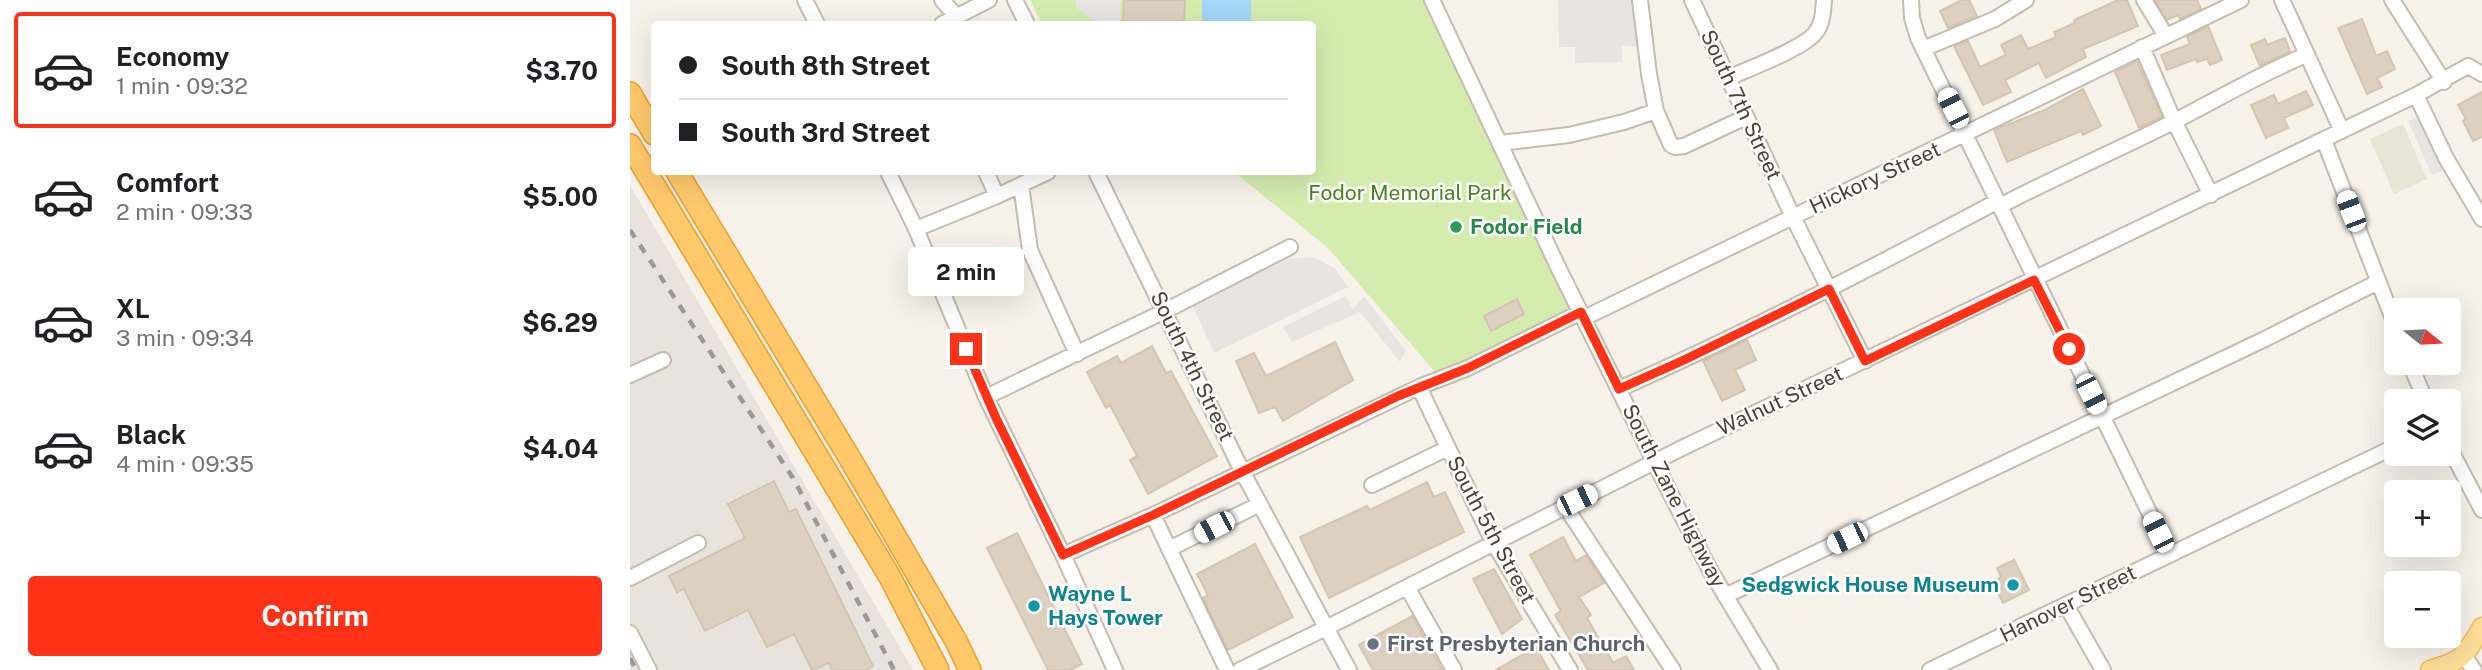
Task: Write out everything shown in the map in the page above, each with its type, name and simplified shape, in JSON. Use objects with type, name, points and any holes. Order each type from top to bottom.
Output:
[{"type":"highway","points":[[630,93],[651,129]]},
{"type":"highway","points":[[630,145],[890,577],[938,670]]},
{"type":"highway","points":[[679,175],[852,462],[970,670]]},
{"type":"main road","points":[[2430,670],[2450,664],[2469,663],[2482,627]]},
{"type":"street","points":[[805,0],[816,21]]},
{"type":"street","points":[[942,0],[957,17]]},
{"type":"street","points":[[948,21],[989,0]]},
{"type":"street","points":[[1015,0],[1026,21]]},
{"type":"street","name":"South Zane Highway","points":[[1432,0],[1655,461],[1725,596],[1770,670]]},
{"type":"street","points":[[1640,0],[1656,111],[1671,145],[1684,146],[1746,117]]},
{"type":"street","name":"South 7th Street","points":[[1692,0],[1793,217],[1865,361]]},
{"type":"street","points":[[1728,78],[1799,46],[1815,34],[1820,25],[1824,0]]},
{"type":"street","points":[[1911,0],[1914,28],[1923,49],[2170,555]]},
{"type":"street","points":[[1923,49],[1995,19],[2026,0]]},
{"type":"street","points":[[2144,0],[2166,36]]},
{"type":"street","name":"Hickory Street","points":[[1063,555],[1153,515],[1419,387],[1468,368],[1793,217],[2241,0]]},
{"type":"street","points":[[2282,0],[2342,131],[2444,82],[2468,66],[2482,74]]},
{"type":"street","points":[[2392,0],[2444,82]]},
{"type":"street","points":[[2141,47],[2211,195]]},
{"type":"street","points":[[1619,389],[1684,360],[1999,203],[2174,121],[2266,72],[2306,55]]},
{"type":"street","points":[[2416,96],[2445,158],[2482,219]]},
{"type":"street","points":[[1500,143],[1569,135],[1656,111]]},
{"type":"street","name":"Walnut Street","points":[[1240,670],[1655,461],[2342,131]]},
{"type":"street","points":[[2324,140],[2384,298]]},
{"type":"street","points":[[889,175],[916,229],[986,397],[1063,555],[1115,670]]},
{"type":"street","points":[[987,175],[997,196]]},
{"type":"street","points":[[916,229],[1042,175]]},
{"type":"street","name":"South 4th Street","points":[[1097,175],[1242,471],[1349,670]]},
{"type":"street","points":[[1021,185],[1030,250],[1077,354]]},
{"type":"street","points":[[986,397],[1290,247]]},
{"type":"street","points":[[1725,596],[2378,282]]},
{"type":"street","points":[[630,375],[663,360]]},
{"type":"street","name":"South 5th Street","points":[[1419,387],[1493,542],[1570,670]]},
{"type":"street","points":[[1372,485],[1448,448]]},
{"type":"street","name":"Hanover Street","points":[[1930,670],[2384,452]]},
{"type":"street","points":[[2459,466],[2482,510]]},
{"type":"street","points":[[1169,549],[1260,504]]},
{"type":"street","points":[[1565,506],[1674,670]]},
{"type":"street","points":[[1153,515],[1227,670]]},
{"type":"street","points":[[630,578],[698,543]]},
{"type":"street","points":[[1407,587],[1454,670]]},
{"type":"street","points":[[2066,605],[2103,670]]},
{"type":"street","points":[[630,633],[649,670]]},
{"type":"shaded area","points":[[1076,0],[1121,0],[1120,21],[1095,21],[1077,8]]},
{"type":"shaded area","points":[[1558,0],[1639,0],[1640,46],[1622,46],[1622,62],[1575,63],[1575,47],[1559,47]]},
{"type":"shaded area","points":[[2424,114],[2451,168],[2432,175],[2408,121]]},
{"type":"shaded area","points":[[2403,124],[2427,179],[2394,194],[2370,139]]},
{"type":"shaded area","points":[[630,185],[913,670],[630,670]]},
{"type":"shaded area","points":[[1314,257],[1334,268],[1348,287],[1214,353],[1191,302],[1289,259]]},
{"type":"shaded area","points":[[1346,296],[1353,309],[1364,296],[1406,351],[1400,362],[1360,312],[1292,342],[1283,327]]},
{"type":"green space","name":"Fodor Memorial Park","points":[[1030,0],[1429,0],[1575,315],[1441,379],[1327,247],[1238,175],[1316,175],[1316,21],[1040,21]]},
{"type":"water","points":[[1202,0],[1251,0],[1251,21],[1202,21]]},
{"type":"building","points":[[1124,0],[1185,0],[1184,21],[1123,21]]},
{"type":"building","points":[[1962,0],[1969,0],[1977,16],[1948,28],[1940,11]]},
{"type":"building","points":[[2118,0],[2127,0],[2138,26],[2083,49],[2086,57],[2046,78],[2039,63],[2005,80],[2011,92],[1983,105],[1954,46],[1968,41],[1980,67],[2006,55],[2001,45],[2021,35],[2028,49],[2056,37],[2054,32],[2075,23],[2074,20]]},
{"type":"building","points":[[2155,0],[2197,0],[2201,9],[2180,19],[2178,15],[2167,20]]},
{"type":"building","points":[[2362,19],[2376,56],[2387,51],[2395,69],[2377,78],[2382,87],[2367,94],[2338,28]]},
{"type":"building","points":[[2208,26],[2222,60],[2210,65],[2207,59],[2197,62],[2196,59],[2167,70],[2161,55],[2190,44],[2187,37]]},
{"type":"building","points":[[2285,38],[2290,51],[2260,66],[2251,45],[2265,39],[2267,45]]},
{"type":"building","points":[[2137,61],[2162,117],[2139,128],[2115,72]]},
{"type":"building","points":[[2083,89],[2101,126],[2083,135],[2081,131],[2007,162],[1994,130],[2045,110]]},
{"type":"building","points":[[2306,91],[2313,105],[2284,118],[2288,128],[2266,138],[2251,105],[2274,95],[2278,104]]},
{"type":"building","points":[[2482,92],[2482,137],[2473,141],[2458,105]]},
{"type":"building","points":[[1517,299],[1524,314],[1491,331],[1484,316]]},
{"type":"building","points":[[1747,340],[1756,360],[1735,370],[1745,390],[1722,401],[1703,361]]},
{"type":"building","points":[[1335,342],[1353,380],[1283,421],[1275,407],[1259,413],[1236,361],[1254,353],[1266,376]]},
{"type":"building","points":[[1152,346],[1166,373],[1171,371],[1217,456],[1148,494],[1130,460],[1137,456],[1110,405],[1106,408],[1087,372],[1117,356],[1121,363]]},
{"type":"building","points":[[774,481],[789,512],[796,509],[873,666],[866,670],[832,670],[829,663],[812,670],[794,634],[767,647],[748,610],[705,631],[684,589],[677,592],[669,576],[745,538],[728,504]]},
{"type":"building","points":[[1427,482],[1434,497],[1445,492],[1464,532],[1329,598],[1300,537],[1367,506],[1370,510]]},
{"type":"building","name":"Wayne L Hays Tower","points":[[1017,533],[1082,664],[1070,670],[1048,670],[987,548]]},
{"type":"building","points":[[1563,537],[1576,561],[1586,555],[1604,583],[1579,597],[1591,615],[1587,618],[1613,663],[1626,656],[1634,670],[1588,670],[1555,615],[1561,611],[1530,555]]},
{"type":"building","points":[[1255,544],[1293,617],[1228,650],[1203,598],[1208,595],[1197,574]]},
{"type":"building","name":"Sedgwick House Museum","points":[[2014,560],[2029,590],[2003,603],[1997,591],[2001,589],[1997,580],[2001,577],[1997,568]]},
{"type":"building","points":[[1494,569],[1522,619],[1502,634],[1473,579]]},
{"type":"building","points":[[1412,616],[1442,670],[1373,670],[1359,645]]},
{"type":"building","points":[[1536,647],[1549,670],[1496,670]]},
{"type":"railway","points":[[630,230],[793,478],[894,670]]},
{"type":"railway","points":[[630,658],[636,670]]},
{"type":"place","name":"Fodor Field","points":[[1456,227]]},
{"type":"place","name":"Sedgwick House Museum","points":[[2013,585]]},
{"type":"place","name":"Wayne L Hays Tower","points":[[1034,606]]},
{"type":"place","name":"First Presbyterian Church","points":[[1373,644]]},
{"type":"route","points":[[966,349],[986,397],[1063,555],[1153,515],[1398,396],[1468,368],[1581,312],[1619,389],[1829,289],[1865,361],[2034,280],[2069,349]]}]
